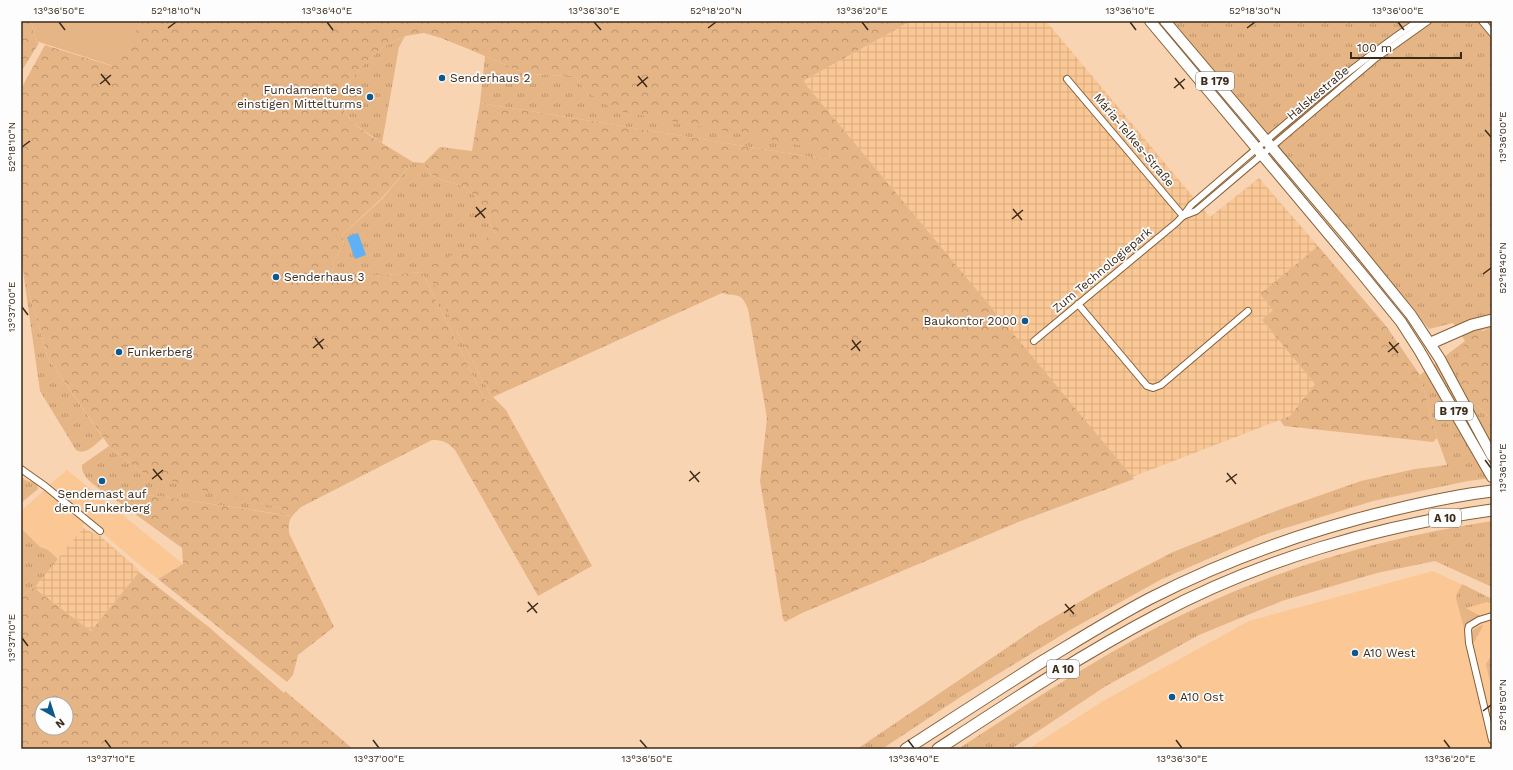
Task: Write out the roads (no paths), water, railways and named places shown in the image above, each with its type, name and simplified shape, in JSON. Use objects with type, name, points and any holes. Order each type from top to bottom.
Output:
[{"type":"highway","points":[[1431,344],[1472,325],[1492,320]]},
{"type":"highway","name":"A 10","points":[[906,749],[1089,633],[1149,599],[1206,572],[1260,550],[1321,529],[1407,506],[1492,491]]},
{"type":"highway","name":"A 10","points":[[938,749],[1097,648],[1158,614],[1211,589],[1268,566],[1325,546],[1449,517],[1492,510]]},
{"type":"main road","name":"B 179","points":[[1150,21],[1401,322],[1419,350],[1490,474]]},
{"type":"main road","name":"B 179","points":[[1165,21],[1411,315],[1440,359],[1492,456]]},
{"type":"main road","points":[[1419,350],[1431,344]]},
{"type":"street","name":"Halskestraße","points":[[1260,152],[1358,64],[1418,21]]},
{"type":"street","name":"Halskestraße","points":[[1260,152],[1376,58],[1428,21]]},
{"type":"street","points":[[1482,21],[1492,33]]},
{"type":"street","name":"Mária-Telkes-Straße","points":[[1067,79],[1184,216]]},
{"type":"street","name":"Zum Technologiepark","points":[[1034,341],[1184,216],[1190,205],[1260,152]]},
{"type":"street","points":[[1078,304],[1147,386],[1153,388],[1161,385],[1248,311]]},
{"type":"street","points":[[21,469],[45,486],[100,531]]},
{"type":"street","points":[[1492,616],[1479,620],[1469,626],[1468,630],[1468,643],[1492,740]]},
{"type":"water","points":[[358,233],[366,255],[355,259],[347,237]]},
{"type":"place","name":"Senderhaus 2","points":[[442,78]]},
{"type":"place","name":"Fundamente des einstigen Mittelturms","points":[[370,97]]},
{"type":"place","name":"Senderhaus 3","points":[[276,277]]},
{"type":"place","name":"Baukontor 2000","points":[[1025,321]]},
{"type":"place","name":"Funkerberg","points":[[119,352]]},
{"type":"place","name":"Sendemast auf dem Funkerberg","points":[[102,481]]},
{"type":"place","name":"A10 West","points":[[1355,653]]},
{"type":"place","name":"A10 Ost","points":[[1172,697]]}]
